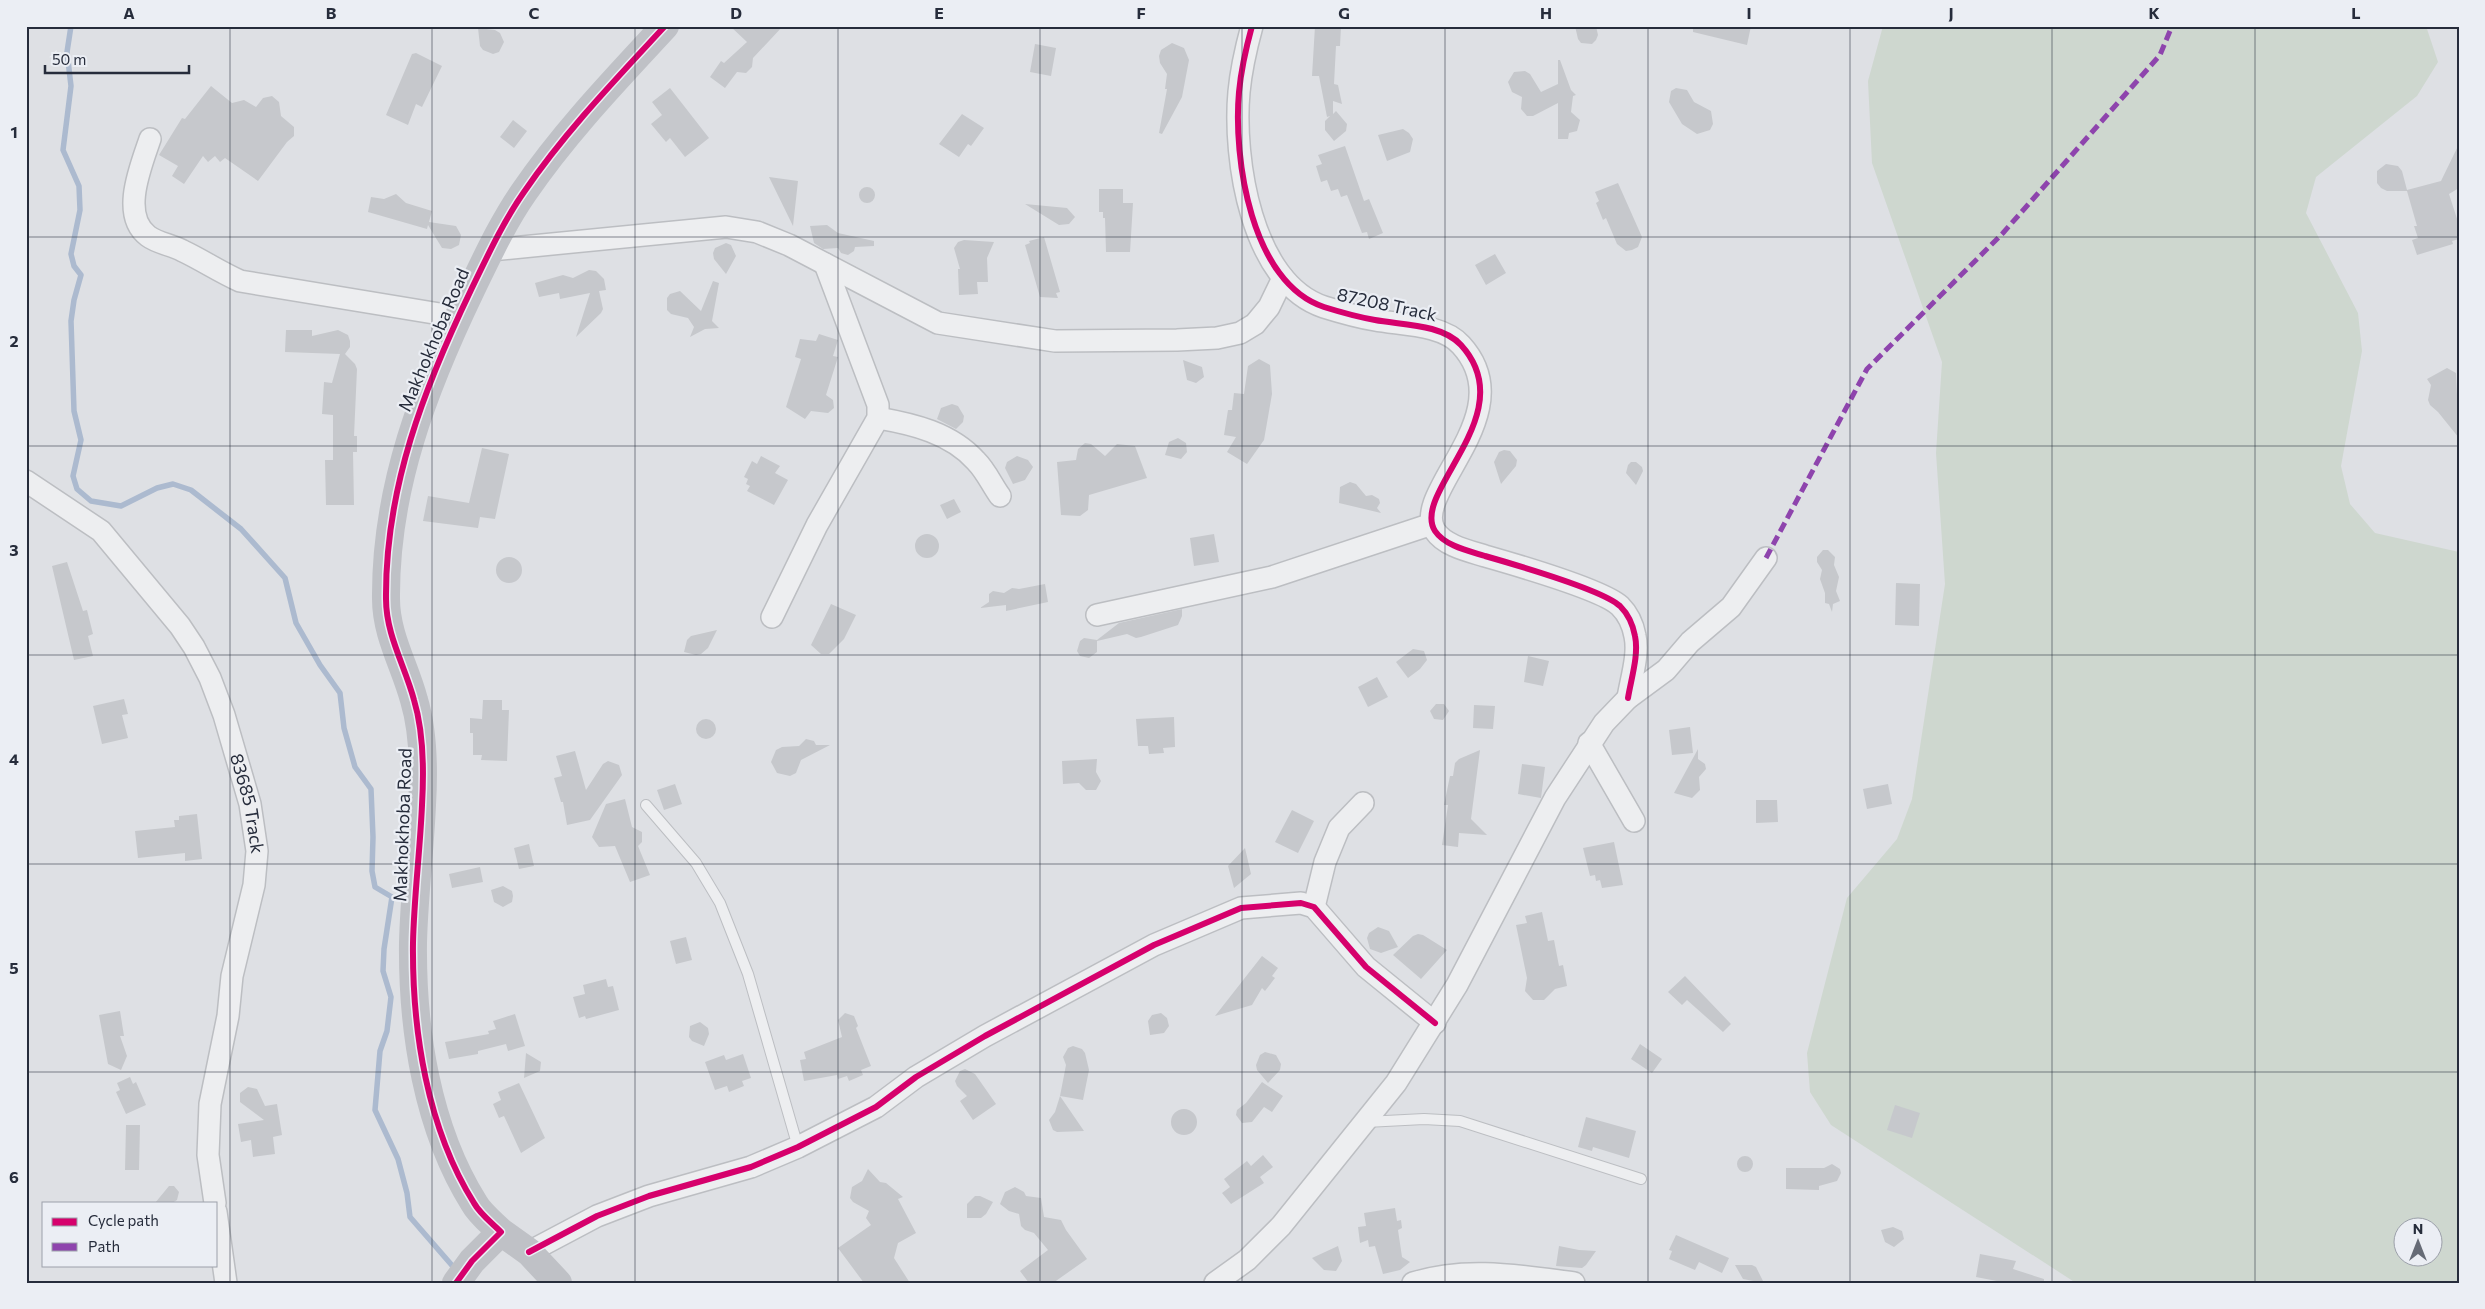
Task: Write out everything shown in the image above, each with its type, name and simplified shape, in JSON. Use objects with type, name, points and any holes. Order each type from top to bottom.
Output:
[{"type":"street","name":"Makhokhoba Road","points":[[558,1283],[529,1252],[501,1232],[475,1206],[450,1160],[437,1120],[422,1051],[413,947],[423,799],[423,752],[416,703],[388,621],[386,599],[390,530],[413,428],[430,377],[491,250],[523,193],[571,130],[666,26]]},
{"type":"street","name":"87208 Track","points":[[1252,26],[1244,56],[1239,92],[1238,140],[1241,166],[1252,217],[1259,237],[1283,278],[1307,301],[1324,307],[1372,320],[1428,329],[1451,337],[1461,345],[1477,369],[1480,396],[1470,435],[1434,499],[1431,513],[1432,524]]},
{"type":"street","points":[[150,139],[140,170],[135,195],[135,217],[139,228],[149,237],[183,251],[211,268],[240,281],[458,317]]},
{"type":"street","points":[[491,250],[726,227],[756,232],[789,245],[938,323],[1054,341],[1177,340],[1217,338],[1240,333],[1255,324],[1269,307],[1283,278]]},
{"type":"street","points":[[772,617],[817,525],[878,418],[878,405],[825,264]]},
{"type":"street","points":[[878,418],[909,424],[936,433],[960,446],[977,461],[1000,496]]},
{"type":"street","name":"83685 Track","points":[[26,482],[101,531],[180,626],[194,647],[210,678],[224,715],[250,804],[256,851],[254,885],[232,976],[228,1016],[210,1104],[208,1155],[215,1202]]},
{"type":"street","points":[[1097,615],[1272,577],[1432,524],[1443,539],[1465,550],[1593,592],[1619,605],[1628,615],[1636,639],[1628,698]]},
{"type":"street","points":[[1215,1283],[1247,1260],[1282,1226],[1396,1083],[1435,1023],[1507,892],[1532,840],[1589,743],[1604,723],[1628,698],[1666,670],[1690,642],[1731,607],[1766,558]]},
{"type":"street","points":[[1589,743],[1634,821]]},
{"type":"street","points":[[1314,907],[1325,862],[1339,828],[1362,803]]},
{"type":"street","points":[[529,1252],[597,1216],[649,1196],[751,1167],[798,1147],[876,1107],[916,1077],[985,1036],[1154,945],[1241,908],[1301,903],[1314,907],[1366,967],[1435,1023]]},
{"type":"street","points":[[218,1226],[226,1283]]},
{"type":"street","points":[[456,1283],[472,1261],[501,1232]]},
{"type":"street","points":[[1414,1283],[1449,1274],[1475,1273],[1574,1283]]},
{"type":"lane","points":[[646,805],[696,863],[720,903],[748,974],[798,1147]]},
{"type":"lane","points":[[1365,1122],[1460,1121],[1641,1178]]},
{"type":"shaded area","points":[[1883,26],[2426,26],[2438,62],[2417,96],[2316,177],[2306,213],[2358,313],[2362,351],[2341,466],[2350,504],[2375,533],[2459,552],[2459,1283],[2076,1283],[1831,1125],[1810,1092],[1807,1053],[1847,898],[1897,839],[1912,799],[1945,584],[1936,453],[1942,362],[1872,163],[1868,81]]},
{"type":"building","points":[[730,26],[783,26],[753,58],[752,67],[746,73],[737,72],[725,88],[710,77],[721,61],[724,63],[747,42]]},
{"type":"building","points":[[1315,26],[1341,26],[1340,46],[1336,46],[1334,84],[1338,85],[1342,104],[1333,101],[1333,114],[1336,111],[1347,124],[1346,131],[1334,141],[1325,130],[1325,121],[1330,116],[1327,117],[1319,76],[1312,76]]},
{"type":"building","points":[[1575,26],[1596,26],[1598,35],[1596,40],[1592,44],[1581,43]]},
{"type":"building","points":[[1693,26],[1751,26],[1747,45],[1693,32]]},
{"type":"building","points":[[478,28],[495,30],[500,33],[504,42],[499,52],[493,54],[483,50],[480,46]]},
{"type":"building","points":[[1172,43],[1184,48],[1189,60],[1182,97],[1162,134],[1159,133],[1167,89],[1165,89],[1167,74],[1160,63],[1159,56],[1161,50]]},
{"type":"building","points":[[1035,44],[1056,48],[1051,76],[1030,72]]},
{"type":"building","points":[[416,53],[442,66],[422,107],[416,104],[408,125],[386,115],[412,54]]},
{"type":"building","points":[[1558,60],[1560,60],[1571,90],[1576,95],[1573,96],[1571,112],[1580,120],[1577,131],[1569,133],[1568,139],[1558,139],[1558,103],[1533,116],[1527,116],[1521,109],[1522,97],[1512,92],[1508,82],[1514,72],[1525,71],[1530,74],[1541,92],[1558,84]]},
{"type":"building","points":[[211,86],[232,103],[244,100],[256,107],[263,98],[272,96],[279,102],[281,116],[294,127],[294,136],[287,142],[258,181],[225,158],[220,162],[215,156],[208,162],[203,156],[184,184],[172,176],[178,166],[159,155],[182,118],[185,119]]},
{"type":"building","points":[[670,88],[709,138],[685,157],[670,138],[666,142],[651,124],[662,115],[652,102]]},
{"type":"building","points":[[1676,88],[1687,90],[1694,102],[1711,111],[1713,124],[1710,130],[1697,134],[1682,124],[1669,102],[1671,91]]},
{"type":"building","points":[[962,114],[984,128],[971,146],[968,144],[959,157],[939,144]]},
{"type":"building","points":[[513,120],[527,131],[514,148],[500,137]]},
{"type":"building","points":[[1403,129],[1413,139],[1410,152],[1387,161],[1378,135]]},
{"type":"building","points":[[2459,144],[2459,188],[2449,194],[2459,225],[2459,239],[2452,241],[2453,244],[2417,255],[2412,240],[2418,238],[2414,226],[2417,226],[2407,191],[2387,191],[2381,188],[2377,183],[2377,171],[2386,164],[2398,166],[2402,171],[2407,190],[2441,181]]},
{"type":"building","points":[[1345,146],[1364,201],[1369,199],[1383,233],[1369,239],[1367,232],[1362,233],[1347,195],[1341,197],[1338,189],[1331,191],[1327,180],[1321,182],[1316,166],[1322,164],[1318,155]]},
{"type":"building","points":[[769,177],[798,181],[793,226]]},
{"type":"building","points":[[1618,183],[1642,237],[1638,247],[1626,251],[1617,244],[1606,218],[1603,220],[1596,203],[1599,201],[1595,192]]},
{"type":"building","points":[[867,187],[873,189],[875,195],[873,201],[867,203],[861,201],[859,195],[861,189]]},
{"type":"building","points":[[1099,189],[1123,189],[1123,203],[1133,203],[1130,252],[1106,252],[1105,218],[1103,218],[1103,212],[1099,212]]},
{"type":"building","points":[[396,194],[406,203],[432,211],[429,222],[456,226],[461,235],[459,245],[451,249],[442,248],[428,225],[427,229],[368,212],[371,197],[384,199]]},
{"type":"building","points":[[1025,204],[1067,208],[1075,217],[1069,224],[1059,225]]},
{"type":"building","points":[[827,225],[838,233],[874,241],[874,246],[855,247],[854,251],[848,255],[841,253],[838,248],[823,249],[814,243],[810,226]]},
{"type":"building","points":[[1044,237],[1060,292],[1056,293],[1058,298],[1040,297],[1025,245],[1030,243],[1029,241]]},
{"type":"building","points":[[964,240],[994,242],[987,258],[988,282],[977,282],[978,294],[959,295],[958,269],[960,269],[954,248],[958,242]]},
{"type":"building","points":[[726,243],[731,245],[736,256],[726,274],[714,259],[713,253],[715,248]]},
{"type":"building","points":[[1495,254],[1506,273],[1486,285],[1475,265]]},
{"type":"building","points":[[589,270],[596,271],[604,279],[606,290],[599,291],[603,309],[576,337],[590,293],[560,299],[559,293],[539,297],[535,283],[563,275],[573,278]]},
{"type":"building","points":[[713,281],[719,283],[712,321],[719,328],[705,329],[690,337],[694,327],[688,318],[671,314],[667,310],[667,298],[670,294],[680,291],[701,311]]},
{"type":"building","points":[[286,330],[312,330],[312,336],[338,330],[348,335],[350,347],[345,354],[355,364],[357,369],[354,436],[357,436],[357,452],[353,452],[354,505],[326,505],[325,460],[333,460],[333,415],[322,414],[324,382],[332,383],[340,354],[285,352]]},
{"type":"building","points":[[819,334],[838,340],[833,356],[838,357],[826,395],[833,400],[834,408],[828,413],[811,411],[805,419],[786,407],[801,359],[795,357],[800,339],[816,341]]},
{"type":"building","points":[[1259,359],[1270,365],[1272,394],[1264,440],[1247,464],[1227,452],[1236,437],[1224,435],[1228,410],[1232,410],[1234,393],[1244,394],[1248,366]]},
{"type":"building","points":[[1183,360],[1202,367],[1204,377],[1196,383],[1187,380]]},
{"type":"building","points":[[2447,368],[2456,373],[2459,438],[2430,405],[2428,400],[2431,385],[2427,379]]},
{"type":"building","points":[[952,404],[958,406],[964,416],[963,422],[956,429],[937,419],[941,408]]},
{"type":"building","points":[[1178,438],[1186,443],[1187,452],[1181,459],[1165,455],[1169,442]]},
{"type":"building","points":[[1085,443],[1091,444],[1105,456],[1117,444],[1135,446],[1147,478],[1089,495],[1088,510],[1080,516],[1061,515],[1057,462],[1076,460],[1078,449]]},
{"type":"building","points":[[482,448],[509,454],[495,519],[480,517],[478,528],[423,521],[428,496],[469,503]]},
{"type":"building","points":[[1504,450],[1510,451],[1517,460],[1516,466],[1501,484],[1494,462],[1499,452]]},
{"type":"building","points":[[761,456],[780,466],[775,473],[788,480],[774,505],[747,491],[750,486],[746,484],[748,479],[744,477],[752,461],[757,464]]},
{"type":"building","points":[[1017,456],[1028,460],[1033,467],[1025,480],[1013,484],[1005,468],[1007,462]]},
{"type":"building","points":[[1631,462],[1636,462],[1642,467],[1643,471],[1636,485],[1626,473]]},
{"type":"building","points":[[1350,482],[1356,484],[1366,496],[1372,495],[1379,499],[1380,503],[1377,508],[1381,513],[1339,503],[1340,487]]},
{"type":"building","points":[[954,499],[961,512],[947,519],[940,505]]},
{"type":"building","points":[[927,534],[932,535],[938,541],[938,551],[932,557],[927,558],[922,557],[916,551],[915,546],[916,541],[922,535]]},
{"type":"building","points":[[1214,534],[1219,562],[1194,566],[1190,538]]},
{"type":"building","points":[[1823,550],[1828,550],[1835,557],[1834,565],[1839,577],[1836,591],[1840,601],[1833,604],[1832,612],[1829,604],[1825,603],[1825,593],[1820,579],[1822,570],[1817,562],[1817,557]]},
{"type":"building","points":[[509,557],[518,561],[522,570],[518,579],[509,583],[500,579],[496,570],[500,561]]},
{"type":"building","points":[[67,562],[83,611],[87,610],[93,634],[88,636],[93,656],[74,660],[52,566]]},
{"type":"building","points":[[1896,583],[1920,584],[1919,626],[1895,625]]},
{"type":"building","points":[[1045,584],[1048,602],[1006,611],[1006,605],[980,608],[989,602],[989,594],[993,591],[1004,593],[1012,588],[1019,589]]},
{"type":"building","points":[[831,604],[856,615],[844,639],[829,654],[821,654],[811,645]]},
{"type":"building","points":[[1182,609],[1182,616],[1178,625],[1136,638],[1127,634],[1097,641],[1097,652],[1089,658],[1080,656],[1077,651],[1080,641],[1084,638],[1097,640],[1119,623]]},
{"type":"building","points":[[717,630],[708,648],[701,654],[696,655],[684,652],[687,640],[691,636]]},
{"type":"building","points":[[1413,649],[1424,651],[1427,660],[1420,669],[1408,678],[1396,662]]},
{"type":"building","points":[[1528,656],[1549,661],[1543,686],[1524,682]]},
{"type":"building","points":[[1377,677],[1388,697],[1368,707],[1358,687]]},
{"type":"building","points":[[124,699],[128,714],[122,715],[128,738],[102,744],[93,706]]},
{"type":"building","points":[[483,700],[502,700],[502,710],[509,710],[507,761],[481,760],[482,755],[473,755],[473,733],[470,733],[470,718],[482,719]]},
{"type":"building","points":[[1436,704],[1444,704],[1449,711],[1443,720],[1434,719],[1430,711]]},
{"type":"building","points":[[1474,705],[1495,706],[1493,729],[1473,728]]},
{"type":"building","points":[[1174,717],[1175,747],[1163,748],[1164,753],[1149,754],[1148,746],[1138,746],[1136,719]]},
{"type":"building","points":[[702,719],[710,719],[716,725],[716,733],[710,739],[702,739],[696,733],[696,725]]},
{"type":"building","points":[[1690,727],[1693,753],[1672,755],[1669,730]]},
{"type":"building","points":[[806,739],[814,741],[816,745],[830,745],[801,760],[796,773],[790,776],[777,773],[771,762],[776,750],[782,747],[799,746]]},
{"type":"building","points":[[1698,749],[1698,759],[1705,764],[1706,769],[1699,777],[1700,790],[1692,798],[1674,793]]},
{"type":"building","points":[[1480,750],[1471,819],[1487,835],[1459,833],[1458,847],[1442,845],[1448,805],[1444,805],[1450,776],[1453,776],[1455,763],[1459,759]]},
{"type":"building","points":[[575,751],[586,790],[603,764],[608,761],[619,765],[622,775],[590,820],[567,825],[563,802],[561,802],[554,778],[562,776],[556,756]]},
{"type":"building","points":[[1097,759],[1096,772],[1101,781],[1096,790],[1086,790],[1079,783],[1063,784],[1062,761]]},
{"type":"building","points":[[1522,764],[1545,767],[1541,798],[1518,794]]},
{"type":"building","points":[[675,784],[682,804],[664,810],[657,790]]},
{"type":"building","points":[[1888,784],[1892,804],[1867,809],[1863,789]]},
{"type":"building","points":[[625,799],[632,827],[642,832],[642,842],[638,846],[650,875],[630,882],[615,846],[599,847],[592,837],[606,804]]},
{"type":"building","points":[[1756,800],[1777,800],[1778,822],[1756,823]]},
{"type":"building","points":[[1292,810],[1314,821],[1298,853],[1275,842]]},
{"type":"building","points":[[197,814],[202,859],[185,861],[185,853],[138,858],[135,831],[175,827],[174,820],[179,820],[179,816]]},
{"type":"building","points":[[1614,842],[1623,885],[1602,888],[1600,880],[1596,881],[1595,875],[1590,876],[1583,848]]},
{"type":"building","points":[[529,844],[534,866],[519,869],[514,848]]},
{"type":"building","points":[[1245,848],[1251,874],[1234,888],[1228,866]]},
{"type":"building","points":[[480,867],[483,882],[452,888],[449,874]]},
{"type":"building","points":[[503,886],[512,891],[513,896],[512,902],[503,907],[494,902],[491,890]]},
{"type":"building","points":[[1542,912],[1548,941],[1554,940],[1559,966],[1563,965],[1567,986],[1555,989],[1544,1000],[1533,1000],[1525,991],[1527,978],[1516,925],[1527,923],[1525,916]]},
{"type":"building","points":[[1378,927],[1389,931],[1398,947],[1381,953],[1370,949],[1367,938],[1369,933]]},
{"type":"building","points":[[1423,935],[1447,950],[1421,979],[1393,955],[1413,936]]},
{"type":"building","points":[[686,937],[692,960],[676,964],[670,941]]},
{"type":"building","points":[[1262,956],[1278,968],[1272,976],[1275,978],[1265,991],[1262,988],[1252,1005],[1215,1016]]},
{"type":"building","points":[[1685,976],[1731,1024],[1723,1032],[1687,1000],[1682,1005],[1668,992]]},
{"type":"building","points":[[606,979],[608,987],[613,986],[619,1010],[586,1019],[585,1016],[579,1018],[573,997],[585,994],[583,985]]},
{"type":"building","points":[[120,1011],[124,1036],[120,1036],[127,1056],[121,1070],[108,1064],[99,1015]]},
{"type":"building","points":[[845,1013],[854,1016],[858,1026],[856,1028],[871,1066],[861,1070],[863,1075],[849,1081],[847,1076],[838,1079],[837,1075],[804,1081],[800,1060],[806,1059],[804,1052],[842,1037],[838,1020]]},
{"type":"building","points":[[1161,1013],[1167,1018],[1169,1026],[1164,1033],[1150,1035],[1148,1021],[1152,1015]]},
{"type":"building","points":[[515,1014],[525,1046],[508,1051],[506,1044],[478,1051],[478,1054],[449,1059],[445,1042],[489,1034],[488,1031],[496,1029],[493,1021]]},
{"type":"building","points":[[700,1022],[708,1028],[709,1034],[704,1046],[692,1041],[689,1037],[690,1026]]},
{"type":"building","points":[[1640,1044],[1662,1059],[1652,1073],[1631,1059]]},
{"type":"building","points":[[1073,1046],[1082,1049],[1085,1053],[1089,1070],[1083,1100],[1060,1096],[1066,1065],[1063,1057],[1068,1048]]},
{"type":"building","points":[[1265,1052],[1276,1055],[1281,1064],[1280,1070],[1268,1083],[1257,1070],[1256,1065],[1260,1055]]},
{"type":"building","points":[[526,1053],[541,1062],[540,1071],[524,1078]]},
{"type":"building","points":[[743,1054],[751,1078],[742,1081],[744,1086],[729,1092],[727,1086],[715,1090],[705,1062],[724,1055],[726,1060]]},
{"type":"building","points":[[965,1069],[975,1074],[996,1104],[973,1120],[960,1101],[967,1096],[957,1086],[955,1081],[960,1071]]},
{"type":"building","points":[[130,1077],[133,1084],[136,1082],[146,1105],[126,1114],[116,1092],[120,1090],[117,1083]]},
{"type":"building","points":[[1262,1082],[1283,1096],[1272,1112],[1264,1107],[1252,1122],[1242,1123],[1236,1115],[1237,1110],[1246,1103]]},
{"type":"building","points":[[519,1083],[545,1138],[521,1153],[504,1116],[499,1118],[493,1104],[501,1100],[498,1092]]},
{"type":"building","points":[[248,1087],[257,1089],[265,1106],[277,1104],[282,1135],[273,1137],[275,1154],[253,1157],[251,1140],[241,1142],[238,1124],[264,1120],[240,1102],[240,1093]]},
{"type":"building","points":[[1060,1096],[1084,1131],[1057,1132],[1053,1130],[1049,1120],[1055,1112]]},
{"type":"building","points":[[1895,1105],[1920,1113],[1912,1138],[1887,1130]]},
{"type":"building","points":[[1184,1109],[1193,1113],[1197,1122],[1193,1131],[1184,1135],[1175,1131],[1171,1122],[1175,1113]]},
{"type":"building","points":[[1586,1117],[1636,1131],[1629,1158],[1593,1147],[1592,1151],[1578,1147]]},
{"type":"building","points":[[126,1125],[140,1125],[139,1170],[125,1170]]},
{"type":"building","points":[[1263,1155],[1273,1167],[1260,1177],[1264,1183],[1231,1204],[1222,1193],[1230,1187],[1224,1179],[1247,1161],[1251,1166]]},
{"type":"building","points":[[1742,1156],[1748,1156],[1753,1161],[1751,1170],[1742,1172],[1737,1167],[1737,1161]]},
{"type":"building","points":[[1832,1164],[1840,1169],[1841,1173],[1837,1181],[1819,1186],[1819,1190],[1786,1189],[1786,1168],[1824,1168]]},
{"type":"building","points":[[868,1169],[880,1182],[886,1183],[903,1197],[898,1199],[916,1233],[898,1243],[894,1258],[910,1283],[864,1283],[838,1248],[871,1225],[866,1218],[869,1211],[853,1202],[850,1198],[852,1187],[862,1181]]},
{"type":"building","points":[[169,1186],[174,1186],[179,1192],[177,1200],[174,1202],[156,1202]]},
{"type":"building","points":[[1015,1187],[1024,1192],[1026,1196],[1041,1198],[1044,1217],[1061,1220],[1087,1259],[1053,1283],[1029,1283],[1020,1271],[1048,1250],[1034,1233],[1025,1230],[1021,1226],[1019,1214],[1009,1211],[1000,1204],[1005,1192]]},
{"type":"building","points":[[975,1196],[980,1196],[993,1202],[986,1214],[981,1218],[967,1218],[967,1204]]},
{"type":"building","points":[[1395,1208],[1397,1221],[1401,1220],[1402,1228],[1398,1230],[1402,1257],[1410,1262],[1400,1270],[1383,1274],[1375,1246],[1369,1247],[1368,1240],[1360,1243],[1358,1227],[1366,1226],[1364,1213]]},
{"type":"building","points":[[1893,1227],[1902,1231],[1904,1239],[1894,1247],[1885,1242],[1881,1230]]},
{"type":"building","points":[[1676,1235],[1729,1258],[1722,1273],[1699,1262],[1695,1270],[1669,1259],[1672,1251],[1669,1250]]},
{"type":"building","points":[[1338,1246],[1342,1261],[1336,1271],[1324,1270],[1312,1258]]},
{"type":"building","points":[[1559,1246],[1596,1251],[1582,1268],[1556,1266]]},
{"type":"building","points":[[1980,1254],[2016,1261],[2013,1269],[2044,1279],[2044,1283],[2007,1283],[1976,1277]]},
{"type":"building","points":[[1735,1265],[1752,1265],[1756,1267],[1764,1283],[1743,1279]]},
{"type":"waterway","points":[[71,26],[67,52],[71,86],[63,150],[79,186],[80,210],[71,254],[74,266],[81,275],[74,300],[71,321],[74,411],[81,440],[73,476],[77,489],[91,501],[121,506],[157,488],[173,484],[191,490],[241,529],[285,578],[296,623],[320,665],[340,693],[344,728],[355,767],[371,789],[372,871],[375,887],[392,897],[384,949],[383,971],[391,997],[387,1031],[380,1051],[375,1110],[398,1159],[407,1193],[410,1217],[456,1270]]},
{"type":"marked path","points":[[1766,558],[1867,369],[2003,233],[2160,55],[2172,26]]},
{"type":"cycle path","points":[[456,1283],[472,1261],[501,1232],[477,1207],[458,1174],[444,1143],[434,1111],[419,1044],[413,976],[413,943],[422,805],[422,752],[417,713],[410,687],[392,638],[387,612],[387,558],[392,518],[410,440],[423,402],[454,327],[502,227],[516,203],[556,148],[665,26]]},
{"type":"cycle path","points":[[1252,26],[1239,92],[1239,150],[1244,183],[1252,215],[1263,246],[1279,273],[1299,294],[1324,307],[1369,319],[1433,329],[1453,338],[1461,345],[1477,371],[1480,398],[1474,424],[1437,495],[1432,515],[1435,531],[1445,541],[1458,547],[1577,585],[1620,606],[1631,624],[1636,643],[1628,698]]},
{"type":"cycle path","points":[[529,1252],[597,1216],[649,1196],[751,1167],[798,1147],[876,1107],[916,1077],[985,1036],[1154,945],[1241,908],[1301,903],[1314,907],[1366,967],[1435,1023]]}]
